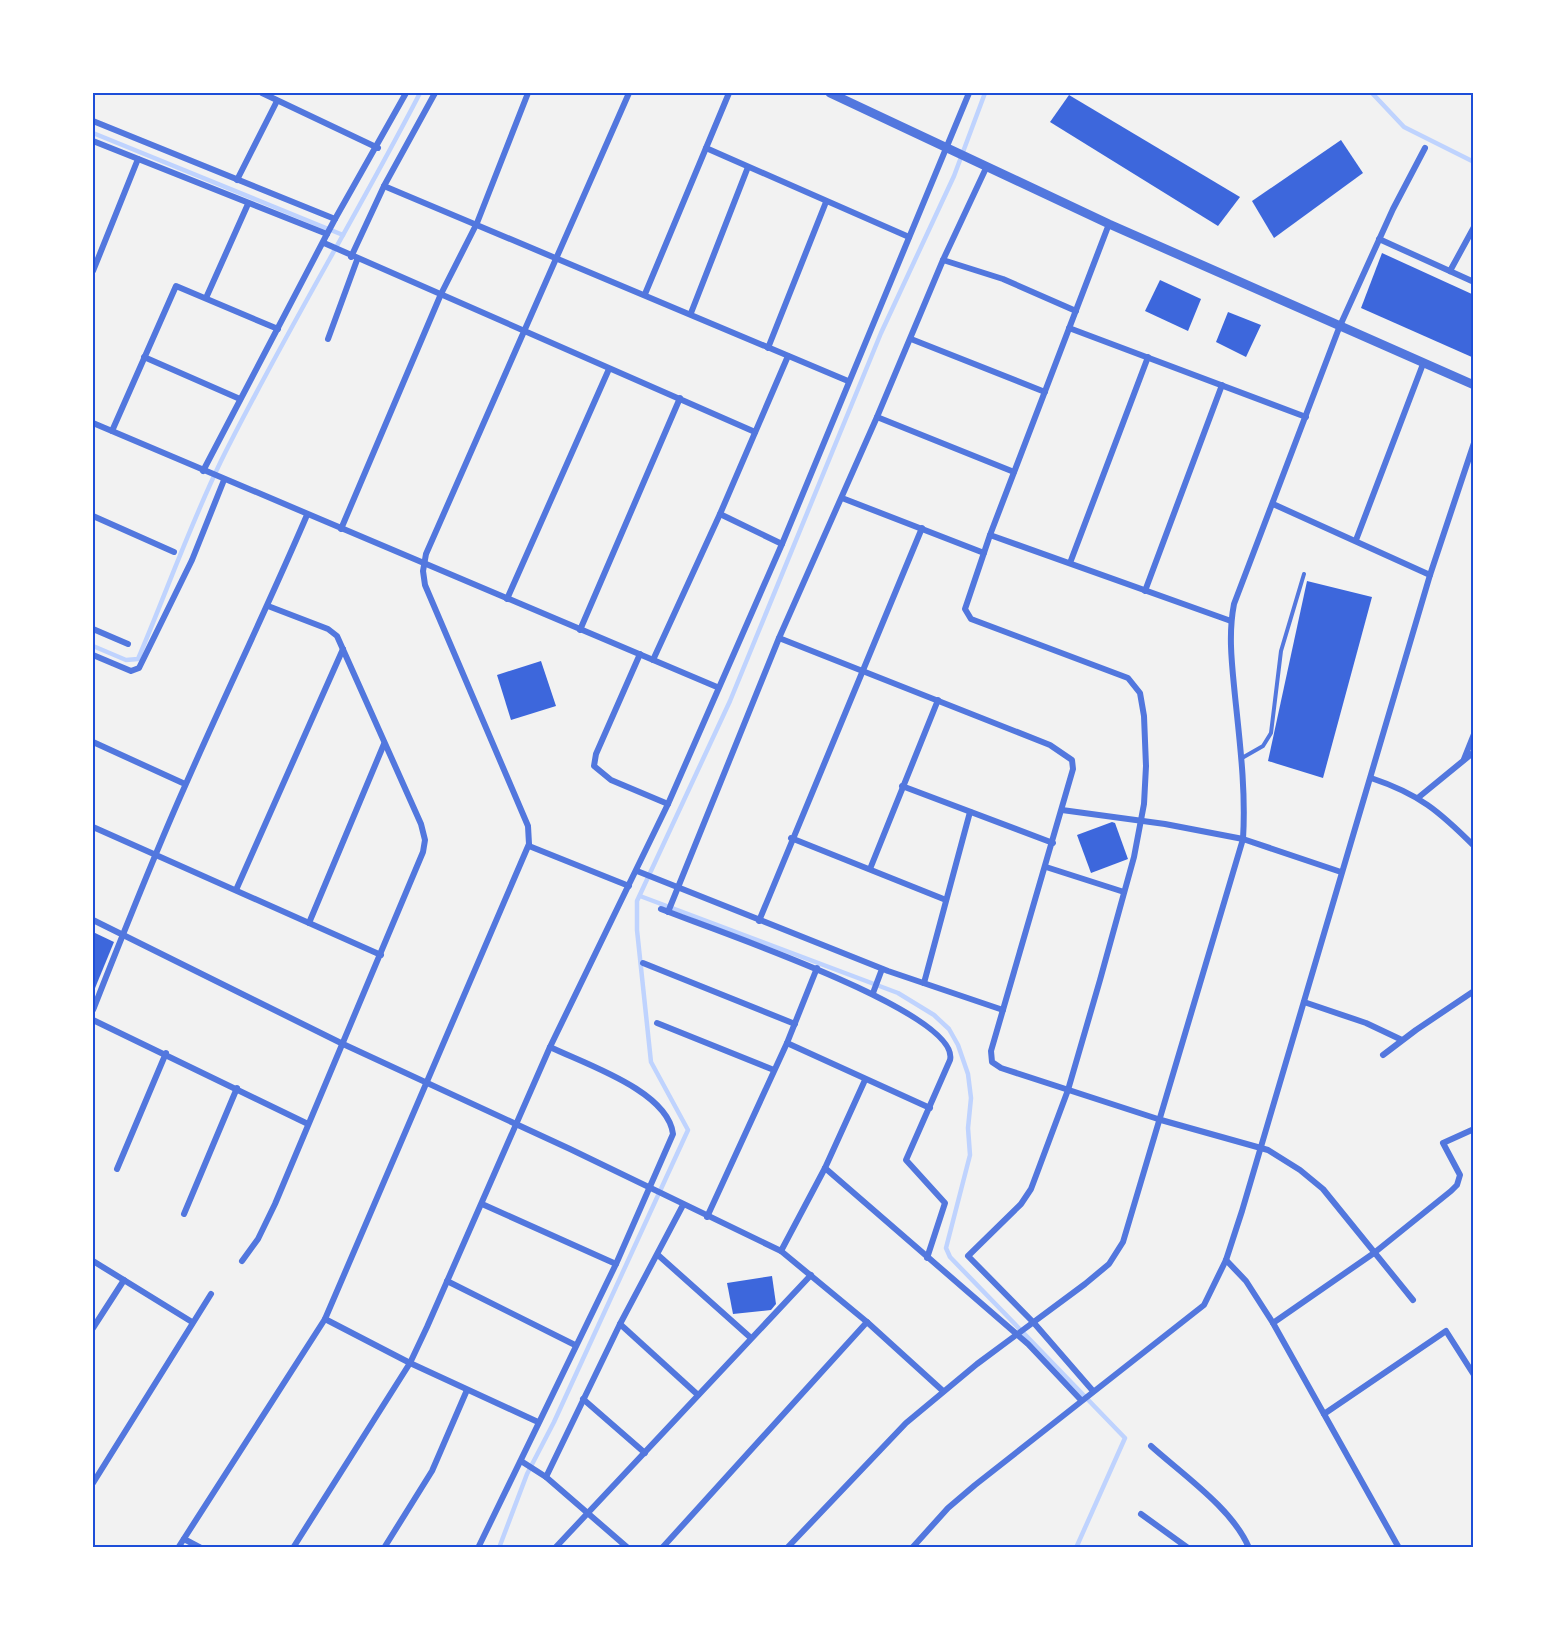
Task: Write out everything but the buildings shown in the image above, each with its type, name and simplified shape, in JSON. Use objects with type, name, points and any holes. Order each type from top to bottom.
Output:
[{"type":"street","points":[[263,93],[378,148]]},
{"type":"street","points":[[205,472],[240,399],[326,244],[328,232],[378,148],[406,93]]},
{"type":"street","points":[[328,339],[354,258],[384,186],[435,93]]},
{"type":"street","points":[[341,530],[441,294],[477,223],[528,93]]},
{"type":"street","points":[[178,1548],[325,1319],[529,846],[528,826],[425,585],[424,565],[426,554],[558,259],[629,93]]},
{"type":"street","points":[[645,294],[729,93]]},
{"type":"street","points":[[830,93],[1109,225],[1339,328],[1474,385]]},
{"type":"street","points":[[293,1548],[410,1363],[550,1047],[637,872],[668,804],[717,687],[782,544],[909,237],[951,150],[969,93]]},
{"type":"street","points":[[237,180],[277,101]]},
{"type":"street","points":[[93,121],[334,221]]},
{"type":"street","points":[[93,141],[248,204],[328,232]]},
{"type":"street","points":[[706,148],[909,237]]},
{"type":"street","points":[[787,1548],[883,1444],[943,1391],[1101,1271],[1118,1253],[1129,1229],[1243,839],[1245,811],[1231,621],[1243,578],[1339,328],[1406,181],[1425,148]]},
{"type":"street","points":[[93,272],[138,159]]},
{"type":"street","points":[[669,911],[779,638],[911,339],[984,164]]},
{"type":"street","points":[[691,313],[748,167]]},
{"type":"street","points":[[384,186],[477,223],[848,381]]},
{"type":"street","points":[[768,348],[826,202]]},
{"type":"street","points":[[206,298],[248,204]]},
{"type":"street","points":[[1092,1391],[968,1257],[970,1252],[1021,1204],[1031,1189],[1068,1090],[1142,821],[1146,766],[1144,716],[1137,686],[1128,678],[968,617],[965,609],[990,535],[1109,225]]},
{"type":"street","points":[[1450,271],[1474,227]]},
{"type":"street","points":[[1379,239],[1474,282]]},
{"type":"street","points":[[326,244],[755,432]]},
{"type":"street","points":[[943,260],[1003,279],[1076,310]]},
{"type":"street","points":[[112,431],[173,288],[176,286],[278,329]]},
{"type":"street","points":[[1069,328],[1306,417]]},
{"type":"street","points":[[911,339],[1045,392]]},
{"type":"street","points":[[653,660],[720,514],[788,356]]},
{"type":"street","points":[[144,357],[240,399]]},
{"type":"street","points":[[1070,563],[1148,357]]},
{"type":"street","points":[[1356,540],[1423,364]]},
{"type":"street","points":[[507,600],[609,369]]},
{"type":"street","points":[[1144,591],[1222,385]]},
{"type":"street","points":[[580,630],[680,398]]},
{"type":"street","points":[[877,417],[1014,472]]},
{"type":"street","points":[[93,423],[341,530],[717,687]]},
{"type":"street","points":[[912,1548],[948,1508],[1092,1391],[1116,1376],[1204,1305],[1226,1260],[1430,575],[1474,442]]},
{"type":"street","points":[[93,656],[131,671],[139,668],[192,560],[221,479]]},
{"type":"street","points":[[842,498],[984,553]]},
{"type":"street","points":[[1273,504],[1430,575]]},
{"type":"street","points":[[720,514],[782,544]]},
{"type":"street","points":[[93,1010],[185,784],[268,606],[307,515]]},
{"type":"street","points":[[93,516],[174,552]]},
{"type":"street","points":[[759,921],[791,838],[922,528]]},
{"type":"street","points":[[990,535],[1231,621]]},
{"type":"street","points":[[242,1262],[258,1239],[274,1204],[381,955],[423,852],[425,840],[421,824],[334,632],[268,606]]},
{"type":"street","points":[[93,629],[128,644]]},
{"type":"street","points":[[779,638],[1050,745],[1070,757],[1073,769],[990,1051],[992,1062],[1001,1068],[1161,1120],[1261,1147],[1300,1170],[1323,1189],[1413,1300]]},
{"type":"street","points":[[236,890],[343,650]]},
{"type":"street","points":[[640,654],[596,754],[594,766],[611,780],[668,804]]},
{"type":"street","points":[[870,869],[938,700]]},
{"type":"street","points":[[1463,762],[1474,734]]},
{"type":"street","points":[[93,742],[185,784]]},
{"type":"street","points":[[309,923],[384,744]]},
{"type":"street","points":[[1419,797],[1474,752]]},
{"type":"street","points":[[1371,778],[1419,797],[1474,846]]},
{"type":"street","points":[[902,786],[1053,843]]},
{"type":"street","points":[[1062,810],[1243,839],[1341,872]]},
{"type":"street","points":[[924,983],[970,812]]},
{"type":"street","points":[[93,827],[381,955]]},
{"type":"street","points":[[791,838],[946,900]]},
{"type":"street","points":[[529,846],[629,886]]},
{"type":"street","points":[[1046,867],[1124,892]]},
{"type":"street","points":[[637,872],[881,972],[924,983],[1003,1010]]},
{"type":"street","points":[[661,909],[817,968],[873,992],[933,1030],[951,1050],[950,1060],[906,1160],[945,1203],[927,1258]]},
{"type":"street","points":[[93,920],[343,1044],[781,1251],[867,1322],[943,1391]]},
{"type":"street","points":[[643,963],[795,1024]]},
{"type":"street","points":[[707,1217],[787,1043],[817,968]]},
{"type":"street","points":[[873,992],[881,972]]},
{"type":"street","points":[[1383,1055],[1474,991]]},
{"type":"street","points":[[1304,1002],[1366,1023],[1402,1040]]},
{"type":"street","points":[[93,1020],[166,1053],[308,1124]]},
{"type":"street","points":[[657,1023],[774,1070]]},
{"type":"street","points":[[787,1043],[930,1108]]},
{"type":"street","points":[[478,1548],[575,1345],[653,1190],[673,1134],[667,1116],[651,1099],[638,1090],[550,1047]]},
{"type":"street","points":[[117,1169],[166,1053]]},
{"type":"street","points":[[781,1251],[825,1168],[865,1080]]},
{"type":"street","points":[[184,1214],[237,1088]]},
{"type":"street","points":[[1273,1323],[1374,1253],[1439,1203],[1458,1185],[1460,1175],[1443,1143],[1474,1129]]},
{"type":"street","points":[[825,1168],[1018,1334],[1083,1399]]},
{"type":"street","points":[[482,1204],[616,1264]]},
{"type":"street","points":[[546,1477],[620,1324],[683,1205]]},
{"type":"street","points":[[658,1255],[751,1338]]},
{"type":"street","points":[[1226,1260],[1242,1275],[1273,1323],[1399,1548]]},
{"type":"street","points":[[93,1261],[192,1322]]},
{"type":"street","points":[[555,1548],[811,1275]]},
{"type":"street","points":[[93,1328],[124,1280]]},
{"type":"street","points":[[447,1281],[575,1345]]},
{"type":"street","points":[[93,1483],[211,1294]]},
{"type":"street","points":[[325,1319],[410,1363],[538,1422]]},
{"type":"street","points":[[662,1548],[867,1322]]},
{"type":"street","points":[[620,1324],[698,1395]]},
{"type":"street","points":[[1324,1414],[1446,1331],[1471,1362],[1474,1375]]},
{"type":"street","points":[[384,1548],[432,1472],[467,1390]]},
{"type":"street","points":[[583,1399],[645,1453]]},
{"type":"street","points":[[1150,1446],[1221,1509],[1243,1536],[1249,1548]]},
{"type":"street","points":[[520,1461],[546,1477],[628,1548]]},
{"type":"street","points":[[1141,1514],[1188,1548]]},
{"type":"street","points":[[184,1539],[201,1548]]},
{"type":"lane","points":[[1242,758],[1263,746],[1271,733],[1281,651],[1304,574]]},
{"type":"waterway","points":[[93,646],[126,660],[138,659],[188,534],[221,461],[269,368],[420,93]]},
{"type":"waterway","points":[[499,1548],[527,1474],[554,1422],[688,1130],[651,1062],[637,930],[637,901],[730,701],[881,333],[954,176],[985,93]]},
{"type":"waterway","points":[[1372,93],[1404,127],[1474,162]]},
{"type":"waterway","points":[[93,133],[343,235]]},
{"type":"waterway","points":[[640,896],[898,993],[934,1015],[949,1029],[958,1045],[968,1074],[971,1098],[968,1128],[970,1155],[946,1248],[950,1257],[1125,1438],[1076,1548]]}]
